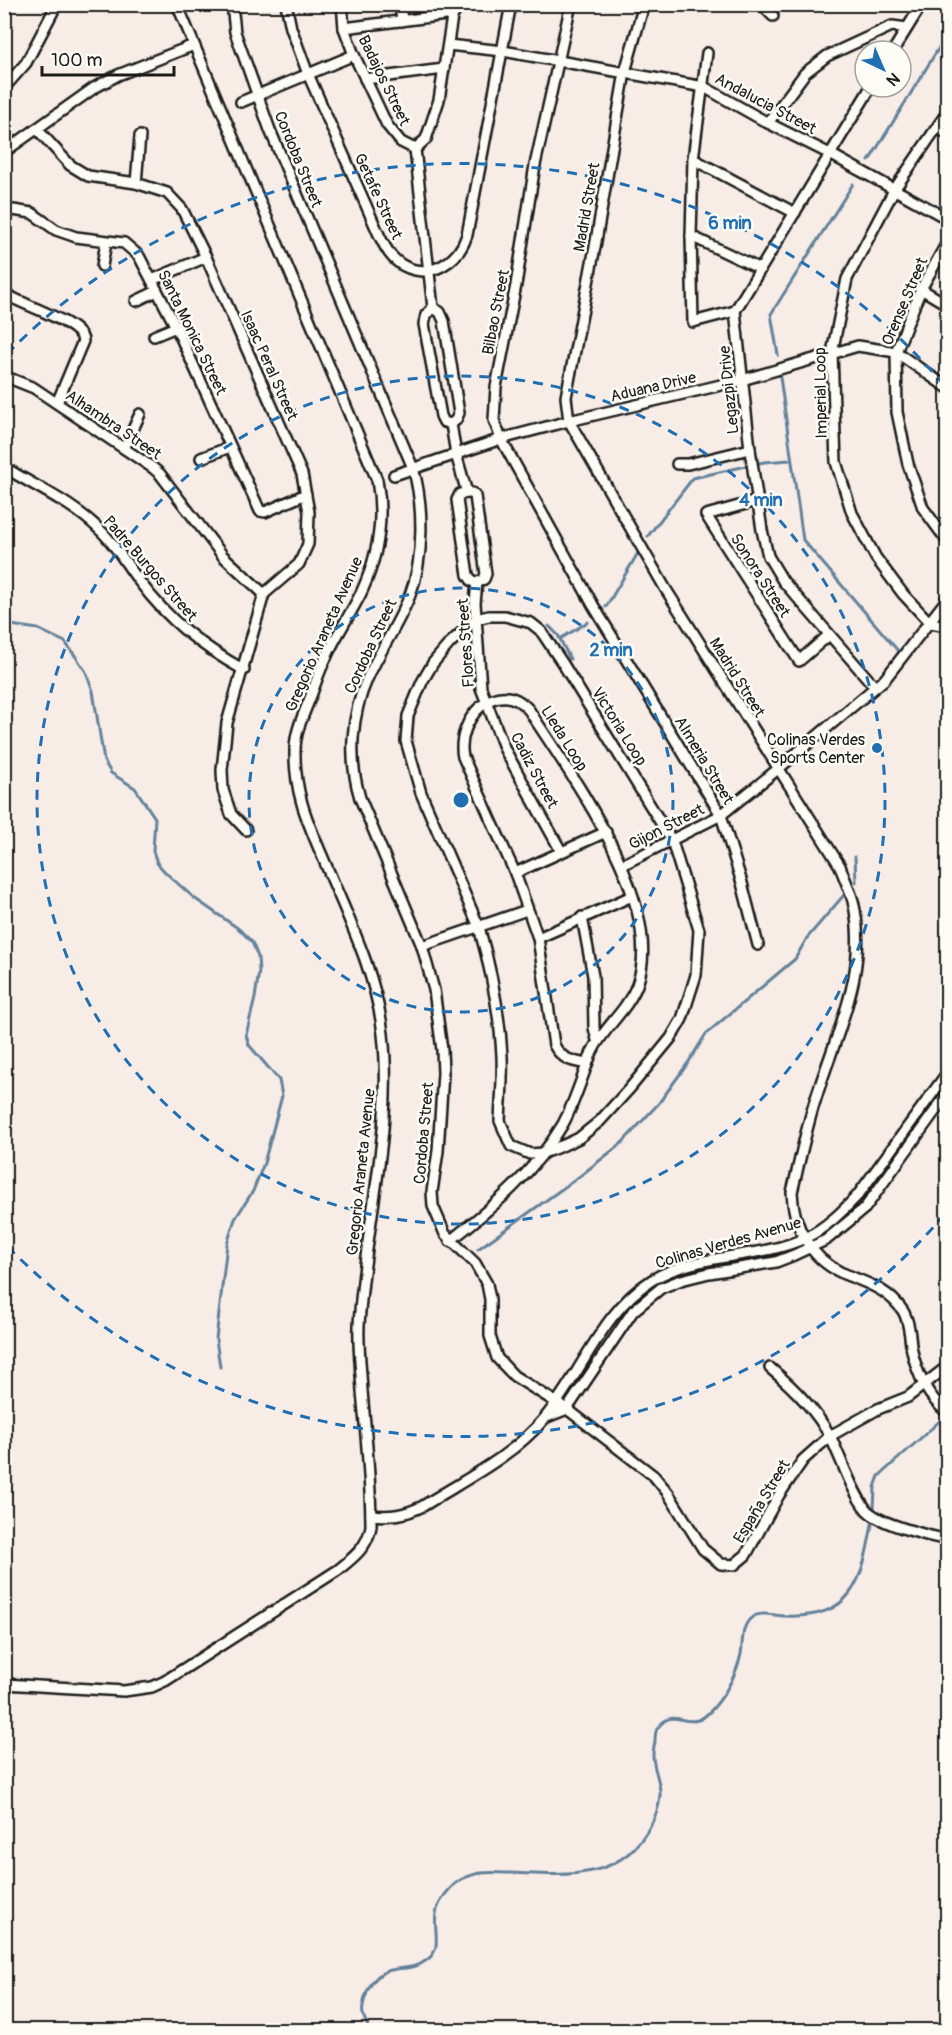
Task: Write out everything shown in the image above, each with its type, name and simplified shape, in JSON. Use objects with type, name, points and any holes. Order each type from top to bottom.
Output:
[{"type":"street","points":[[4,88],[26,63],[57,4]]},
{"type":"street","name":"Gregorio Araneta Avenue","points":[[4,1684],[124,1691],[152,1687],[165,1681],[338,1570],[356,1555],[370,1534],[371,1515],[359,1330],[361,1292],[384,1119],[383,1035],[376,990],[368,963],[304,813],[296,784],[295,747],[299,725],[326,657],[362,591],[371,566],[377,543],[381,499],[377,480],[177,4]]},
{"type":"street","name":"Cordoba Street","points":[[232,4],[235,32],[257,95],[419,487],[421,512],[415,580],[361,696],[353,733],[353,761],[354,780],[360,798],[422,946],[434,990],[443,1073],[438,1152],[432,1192],[433,1206],[445,1234],[475,1263],[488,1284],[489,1336],[497,1358],[514,1376],[567,1408]]},
{"type":"street","name":"Getafe Street","points":[[286,4],[291,28],[308,74],[387,251],[403,266],[416,271],[430,271]]},
{"type":"street","name":"Badajos Street","points":[[342,4],[344,28],[354,55],[393,135],[415,149],[426,139],[430,131],[439,100],[454,9]]},
{"type":"street","points":[[400,4],[402,21]]},
{"type":"street","points":[[430,271],[447,264],[464,246],[511,4]]},
{"type":"street","name":"Bilbao Street","points":[[571,4],[535,165],[516,285],[496,387],[494,420],[501,439],[593,605]]},
{"type":"street","name":"Madrid Street","points":[[646,4],[625,72],[566,397],[569,421],[665,588],[840,866],[853,902],[856,927],[855,979],[847,1009],[815,1099],[792,1192],[796,1219],[804,1238],[824,1262],[834,1269],[881,1289],[903,1312],[924,1386]]},
{"type":"street","points":[[761,4],[773,16]]},
{"type":"street","points":[[900,39],[922,4]]},
{"type":"street","points":[[344,28],[402,21],[454,9]]},
{"type":"street","points":[[768,123],[805,73],[828,56],[892,26],[907,28]]},
{"type":"street","points":[[4,152],[94,88],[118,75],[194,45]]},
{"type":"street","name":"Andalucia Street","points":[[448,45],[503,51],[704,87],[948,219]]},
{"type":"street","points":[[707,52],[693,159],[691,236],[693,322],[735,311],[864,99]]},
{"type":"street","points":[[241,102],[354,55]]},
{"type":"street","points":[[365,79],[444,69]]},
{"type":"street","name":"Imperial Loop","points":[[930,623],[903,594],[876,558],[852,513],[837,462],[832,353],[847,279],[894,190],[948,111]]},
{"type":"street","points":[[937,128],[948,134]]},
{"type":"street","name":"Isaac Peral Street","points":[[37,129],[70,165],[88,176],[136,183],[167,193],[182,209],[206,256],[302,474],[306,494],[309,512],[308,544],[299,564],[264,594]]},
{"type":"street","points":[[136,183],[140,136]]},
{"type":"street","points":[[415,149],[433,308],[426,315],[424,324],[441,416],[444,422],[451,424],[459,413],[444,321],[440,312],[433,308]]},
{"type":"street","points":[[693,159],[795,213]]},
{"type":"street","name":"Santa Monica Street","points":[[4,216],[13,210],[32,213],[56,230],[76,237],[124,243],[139,256],[176,327],[260,511],[265,512],[306,494]]},
{"type":"street","points":[[691,236],[760,269]]},
{"type":"street","name":"Orense Street","points":[[948,241],[921,289],[896,352],[897,412],[908,464],[923,508],[948,542]]},
{"type":"street","points":[[102,266],[106,242]]},
{"type":"street","points":[[152,280],[206,256]]},
{"type":"street","points":[[921,289],[948,304]]},
{"type":"street","points":[[136,301],[158,291]]},
{"type":"street","points":[[4,293],[14,300],[67,322],[82,336],[83,341],[57,403]]},
{"type":"street","name":"Legazpi Drive","points":[[735,311],[750,449],[768,556],[783,581],[875,687]]},
{"type":"street","points":[[154,336],[176,327]]},
{"type":"street","name":"Aduana Drive","points":[[394,474],[501,439],[742,380],[858,346],[896,352],[948,388]]},
{"type":"street","name":"Alhambra Street","points":[[4,376],[34,388],[125,447],[160,474],[223,556],[264,594]]},
{"type":"street","points":[[125,447],[140,414]]},
{"type":"street","name":"Flores Street","points":[[451,424],[456,454],[467,493]]},
{"type":"street","points":[[201,458],[230,447]]},
{"type":"street","points":[[677,464],[688,464],[750,449]]},
{"type":"street","name":"Padre Burgos Street","points":[[4,467],[90,521],[118,549],[150,595],[182,628],[204,646],[244,670]]},
{"type":"street","name":"Flores Street","points":[[467,493],[475,496],[486,574],[484,579],[477,582],[472,581],[468,575],[458,500],[460,494],[467,493]]},
{"type":"street","name":"Sonora Street","points":[[758,501],[706,515],[799,661],[829,635]]},
{"type":"street","name":"Flores Street","points":[[477,582],[475,603],[481,688],[486,701]]},
{"type":"street","points":[[246,830],[231,814],[223,790],[222,770],[227,723],[264,594]]},
{"type":"street","name":"Gijon Street","points":[[622,865],[721,815],[778,769],[885,679],[948,598]]},
{"type":"street","name":"Almeria Street","points":[[593,605],[721,815],[758,945]]},
{"type":"street","name":"Victoria Loop","points":[[476,619],[505,616],[531,623],[541,631],[609,736],[672,841],[699,930],[696,975],[682,1019],[671,1038],[600,1121],[579,1138],[543,1153]]},
{"type":"street","points":[[476,619],[433,663],[422,682],[408,716],[406,741],[421,793],[479,927],[486,950],[502,1057],[500,1121],[511,1146],[530,1154],[543,1153]]},
{"type":"street","points":[[930,623],[948,626]]},
{"type":"street","name":"Lleda Loop","points":[[450,1241],[501,1199],[529,1171],[564,1123],[597,1040],[622,1011],[637,985],[643,958],[639,922],[632,896],[622,865],[606,832],[525,705],[507,696],[497,696],[486,701]]},
{"type":"street","points":[[486,701],[469,722],[462,750],[515,873],[538,938],[555,1046],[559,1054],[570,1061],[587,1064]]},
{"type":"street","name":"Cadiz Street","points":[[486,701],[505,750],[561,851]]},
{"type":"street","points":[[515,873],[606,832]]},
{"type":"street","points":[[538,938],[632,896]]},
{"type":"street","points":[[422,946],[527,910]]},
{"type":"street","points":[[582,917],[593,976],[594,1028],[597,1040]]},
{"type":"street","name":"Colinas Verdes Avenue","points":[[371,1515],[397,1516],[423,1506],[510,1450],[530,1434],[557,1402],[614,1315],[627,1299],[654,1279],[679,1269],[804,1238],[841,1213],[858,1196],[948,1072]]},
{"type":"street","name":"Colinas Verdes Avenue","points":[[545,1418],[567,1408],[633,1311],[661,1288],[709,1273],[776,1262],[826,1240],[865,1208],[948,1094]]},
{"type":"street","name":"España Street","points":[[567,1408],[654,1476],[668,1493],[703,1549],[721,1564],[734,1565],[746,1555],[779,1495],[803,1460],[830,1436],[878,1409],[908,1397],[948,1366]]},
{"type":"street","points":[[770,1368],[799,1394],[817,1416],[830,1436],[868,1512],[923,1535],[948,1540]]},
{"type":"street","points":[[924,1386],[946,1412]]},
{"type":"waterway","points":[[869,161],[948,33]]},
{"type":"waterway","points":[[778,355],[771,314],[853,184]]},
{"type":"waterway","points":[[780,377],[803,540],[899,652]]},
{"type":"waterway","points":[[648,536],[693,478],[764,462],[790,460]]},
{"type":"waterway","points":[[606,607],[638,553]]},
{"type":"waterway","points":[[560,639],[588,622]]},
{"type":"waterway","points":[[4,624],[38,629],[65,642],[86,672],[93,691],[104,761],[111,773],[135,788],[155,818],[153,851],[157,863],[194,898],[239,929],[252,942],[258,957],[259,971],[255,998],[246,1035],[249,1045],[279,1080],[282,1096],[264,1163],[253,1191],[235,1219],[227,1244],[216,1339],[220,1367]]},
{"type":"waterway","points":[[549,626],[558,635],[570,659]]},
{"type":"waterway","points":[[855,857],[856,882]]},
{"type":"waterway","points":[[478,1249],[622,1143],[659,1103],[706,1034],[795,959],[807,938],[844,895]]},
{"type":"waterway","points":[[874,1510],[875,1487],[879,1476],[943,1418]]},
{"type":"waterway","points":[[369,2030],[362,2008],[373,1981],[387,1971],[418,1965],[432,1956],[436,1945],[437,1909],[446,1894],[462,1879],[486,1873],[553,1875],[582,1873],[609,1866],[635,1847],[647,1831],[659,1804],[660,1790],[653,1755],[657,1729],[667,1719],[692,1721],[700,1719],[713,1708],[734,1675],[741,1654],[745,1627],[754,1616],[762,1614],[808,1615],[826,1611],[840,1603],[858,1579],[864,1563],[872,1524]]},
{"type":"waterway","points":[[281,2030],[292,2024],[307,2030]]},
{"type":"place","name":"Colinas Verdes Sports Center","points":[[877,748]]}]
